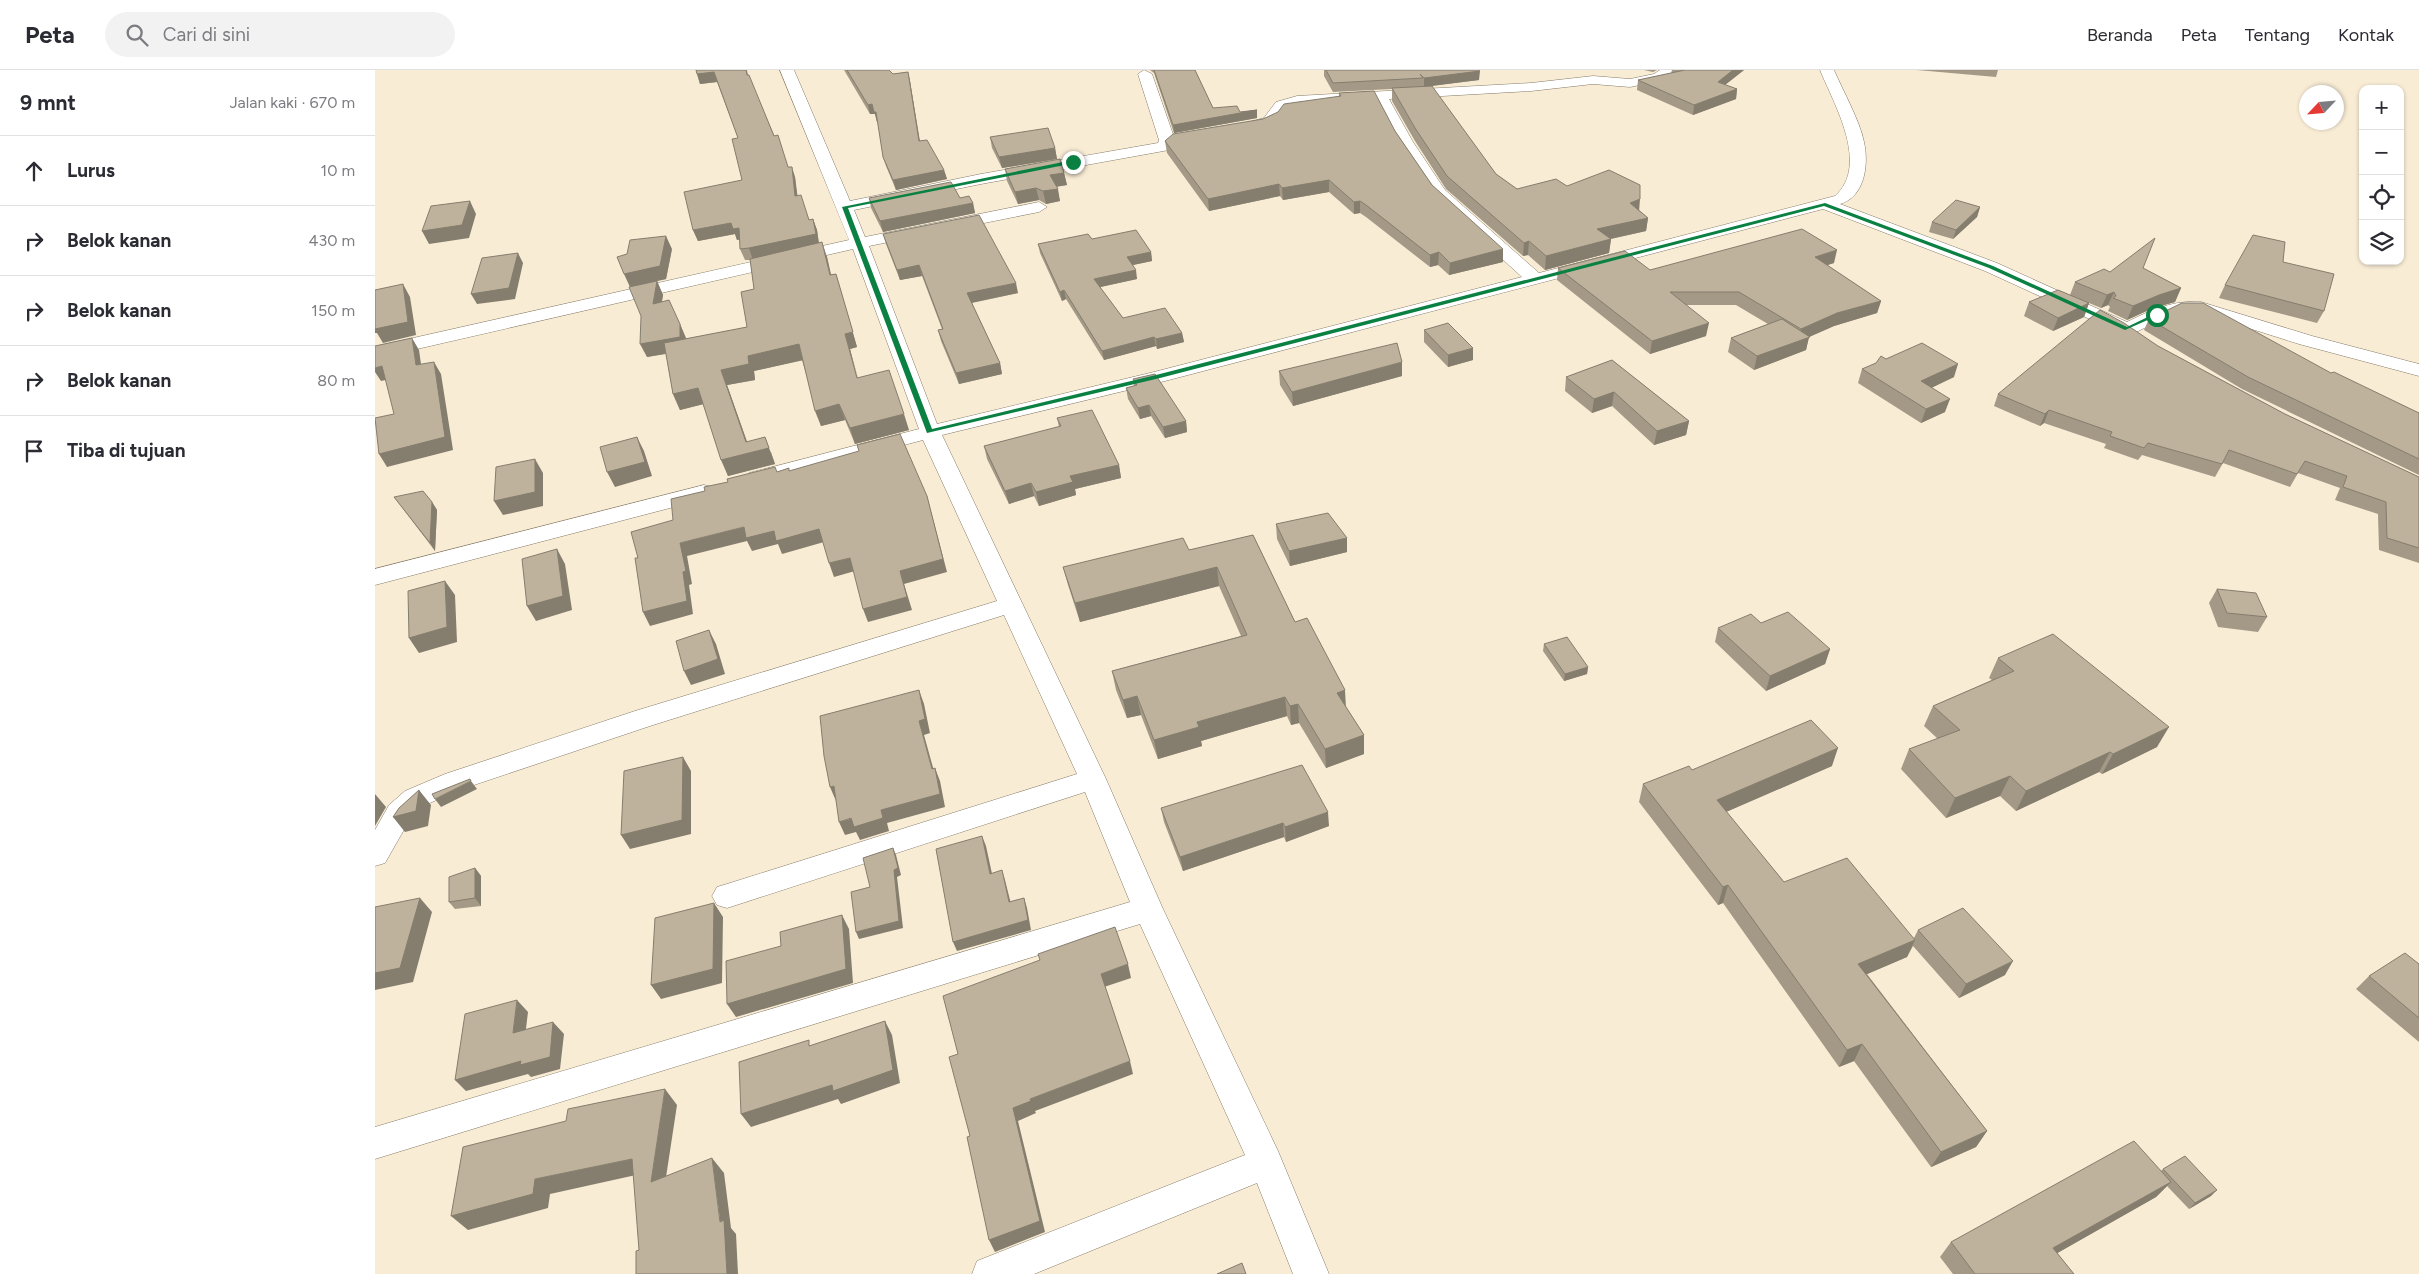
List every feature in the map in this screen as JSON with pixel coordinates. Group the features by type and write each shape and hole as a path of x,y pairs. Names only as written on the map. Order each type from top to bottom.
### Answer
{"street":[{"path":"787,70 845,207 930,432 1009,604 1093,779 1148,909 1266,1162 1311,1274"},
{"path":"1234,129 1259,126 1269,122 1281,105 1288,102 1315,98 1554,85 1593,80 1630,83 1658,77 1669,70"},
{"path":"741,482 930,432 1185,370 1841,199 1855,183 1857,142 1827,70"},
{"path":"845,207 981,178 1164,147 1167,140 1145,74"},
{"path":"1380,95 1405,142 1439,193 1534,278"},
{"path":"1167,140 1186,137"},
{"path":"1825,204 1991,267 2127,329 2147,343"},
{"path":"382,351 859,243 1039,208"},
{"path":"2127,329 2157,315 2178,308 2191,307 2229,315 2317,344 2419,370"},
{"path":"375,577 723,487"},
{"path":"375,855 399,813 415,798 455,781 644,718 1009,604"},
{"path":"727,896 1093,779"},
{"path":"375,1143 1148,909"},
{"path":"990,1274 1266,1162"}],"building":[{"path":"696,70 746,70 774,136 778,135 788,167 792,167 795,196 801,195 809,220 813,219 816,234 740,249 739,228 733,229 731,223 693,230 684,192 742,180 732,139 738,138 714,72 697,74"},
{"path":"847,70 889,70 893,74 908,72 919,141 927,140 944,170 893,180 883,157 876,112 874,112 872,104 868,105"},
{"path":"1154,70 1195,70 1213,108 1237,106 1240,112 1257,110 1173,125"},
{"path":"1326,70 1480,71 1424,78 1420,74 1423,78 1333,83"},
{"path":"1685,70 1733,70 1718,82 1737,89 1694,105 1638,80"},
{"path":"1432,86 1496,174 1517,189 1556,179 1567,186 1609,170 1640,185 1640,199 1630,203 1648,218 1597,229 1611,239 1546,256 1529,241 1524,243 1447,176 1415,128 1392,88"},
{"path":"1374,91 1395,131 1432,185 1503,249 1450,263 1439,252 1430,255 1366,205 1360,201 1354,202 1329,180 1282,188 1279,184 1208,199 1165,141 1173,134 1263,119 1278,112 1284,104 1341,96 1339,93"},
{"path":"1048,128 1055,148 999,157 990,137"},
{"path":"1060,159 1064,173 1050,175 1058,189 1043,191 1036,188 1015,192 1005,169"},
{"path":"951,182 960,198 969,196 973,203 880,221 869,198"},
{"path":"1956,200 1980,207 1956,230 1932,222"},
{"path":"470,201 462,225 422,231 431,206"},
{"path":"979,215 1016,283 967,293 1000,363 956,373 938,330 943,329 919,265 897,270 883,234"},
{"path":"1802,229 1837,250 1815,257 1881,301 1837,313 1801,329 1739,292 1670,292 1709,323 1652,341 1558,268 1625,251 1650,270"},
{"path":"1136,230 1151,252 1127,257 1136,270 1094,279 1123,318 1165,308 1182,333 1156,339 1154,337 1102,351 1064,290 1060,292 1038,244 1088,234 1092,239"},
{"path":"2253,235 2285,242 2283,262 2334,274 2324,311 2225,285"},
{"path":"666,236 660,266 624,274 617,257 627,254 630,240"},
{"path":"2155,238 2143,268 2181,288 2133,306 2113,298 2116,296 2114,292 2107,295 2075,282 2104,269 2110,272"},
{"path":"822,242 830,275 836,274 853,332 845,334 857,378 889,370 904,414 850,428 839,404 815,411 799,344 748,356 749,364 721,370 746,442 765,437 769,448 721,460 698,388 673,394 664,343 747,327 741,292 754,289 750,259"},
{"path":"518,253 509,288 471,294 482,258"},
{"path":"657,281 653,304 669,300 680,324 680,337 640,344 641,316 629,287"},
{"path":"403,284 408,322 375,329 375,290"},
{"path":"2058,290 2089,303 2058,318 2029,302"},
{"path":"2182,303 2203,303 2331,373 2334,372 2419,413 2419,459 2248,377 2149,319"},
{"path":"2100,310 2124,323 2158,346 2285,414 2419,477 2419,548 2387,538 2386,502 2343,487 2347,476 2305,461 2297,474 2229,450 2222,464 2148,443 2144,448 2110,436 2112,432 2049,410 2045,414 1998,394"},
{"path":"1782,319 1810,337 1757,356 1731,338"},
{"path":"1448,323 1473,348 1448,355 1424,330"},
{"path":"412,338 416,365 434,362 445,437 379,454 375,418 394,414 382,366 375,368 375,346"},
{"path":"1397,343 1402,362 1292,392 1279,371"},
{"path":"1922,343 1958,364 1921,381 1950,399 1926,409 1862,369 1876,363 1881,356 1886,359"},
{"path":"1612,360 1689,421 1657,431 1614,392 1594,399 1566,377"},
{"path":"1155,374 1186,421 1163,427 1149,405 1138,408 1126,388 1137,385 1133,379"},
{"path":"1092,410 1119,465 1070,476 1073,482 1036,492 1031,483 1005,491 984,446 1061,426 1057,418"},
{"path":"900,434 927,496 943,559 900,571 907,597 863,609 850,558 829,563 819,529 776,541 774,531 746,538 744,527 680,543 686,571 683,572 687,601 643,612 635,558 638,558 631,532 673,520 671,499 705,491 704,487 728,482 727,479 775,467 777,472 789,468 789,471 859,451 857,445"},
{"path":"637,437 645,462 607,472 600,447"},
{"path":"535,459 535,492 494,501 496,467"},
{"path":"423,491 432,502 430,543 394,497"},
{"path":"1328,513 1347,538 1289,551 1276,524"},
{"path":"1253,535 1295,622 1307,618 1345,690 1337,693 1364,735 1325,749 1298,704 1290,706 1285,697 1197,722 1199,727 1154,740 1137,696 1123,700 1112,671 1247,635 1217,567 1075,603 1063,567 1183,538 1189,550"},
{"path":"557,549 563,596 527,606 522,559"},
{"path":"445,581 447,627 409,638 408,591"},
{"path":"2217,589 2256,593 2267,617 2227,613"},
{"path":"1788,612 1830,649 1770,676 1718,628 1751,614 1761,623"},
{"path":"709,630 718,659 684,671 676,641"},
{"path":"2053,634 2169,727 2113,754 2110,752 2026,791 2010,776 1955,798 1909,749 1960,730 1933,706 2014,671 1998,658"},
{"path":"1567,637 1588,667 1565,674 1544,644"},
{"path":"919,690 925,719 919,721 932,769 935,768 940,794 881,810 883,818 854,827 851,818 839,822 834,786 830,787 824,756 820,716"},
{"path":"1811,720 1838,748 1717,800 1784,882 1847,858 1915,940 1858,964 1987,1131 1941,1152 1862,1044 1847,1050 1728,885 1723,887 1643,784 1689,766 1692,770"},
{"path":"683,757 682,820 621,835 624,771"},
{"path":"1302,765 1328,812 1285,827 1283,823 1180,857 1161,808"},
{"path":"470,779 471,781 435,799 432,794"},
{"path":"419,790 416,811 393,817 399,808"},
{"path":"982,836 990,874 1002,870 1009,902 1024,898 1028,920 953,942 936,849"},
{"path":"893,848 898,868 894,870 899,921 856,932 851,892 870,887 863,858"},
{"path":"475,868 475,898 449,902 449,877"},
{"path":"420,898 400,968 375,973 375,907"},
{"path":"714,903 713,969 651,985 655,918"},
{"path":"1963,908 2013,961 1966,984 1918,930"},
{"path":"842,915 846,969 727,1004 726,961 781,946 780,932"},
{"path":"1115,927 1128,964 1101,974 1130,1061 1030,1099 1031,1101 1013,1108 1040,1221 989,1240 967,1137 970,1136 949,1057 958,1054 943,996 1040,960 1038,954"},
{"path":"2405,953 2419,964 2419,1018 2369,976"},
{"path":"517,1000 513,1033 553,1022 550,1057 520,1065 521,1061 455,1080 465,1014"},
{"path":"885,1021 893,1070 833,1091 832,1085 741,1114 739,1062 809,1040 809,1046"},
{"path":"665,1089 651,1182 712,1158 720,1222 724,1220 727,1274 636,1274 636,1251 639,1250 632,1159 535,1179 533,1194 451,1216 463,1147 566,1121 568,1109"},
{"path":"2134,1141 2171,1182 2053,1248 2074,1274 1975,1274 1951,1242"},
{"path":"2185,1156 2217,1190 2195,1203 2163,1169"},
{"path":"1242,1263 1246,1274 1217,1274"}],"route":[{"path":"1073,162 981,178 845,207 930,432 1158,377 1794,210 1825,204 1991,267 2057,295 2127,329 2157,315"}]}
